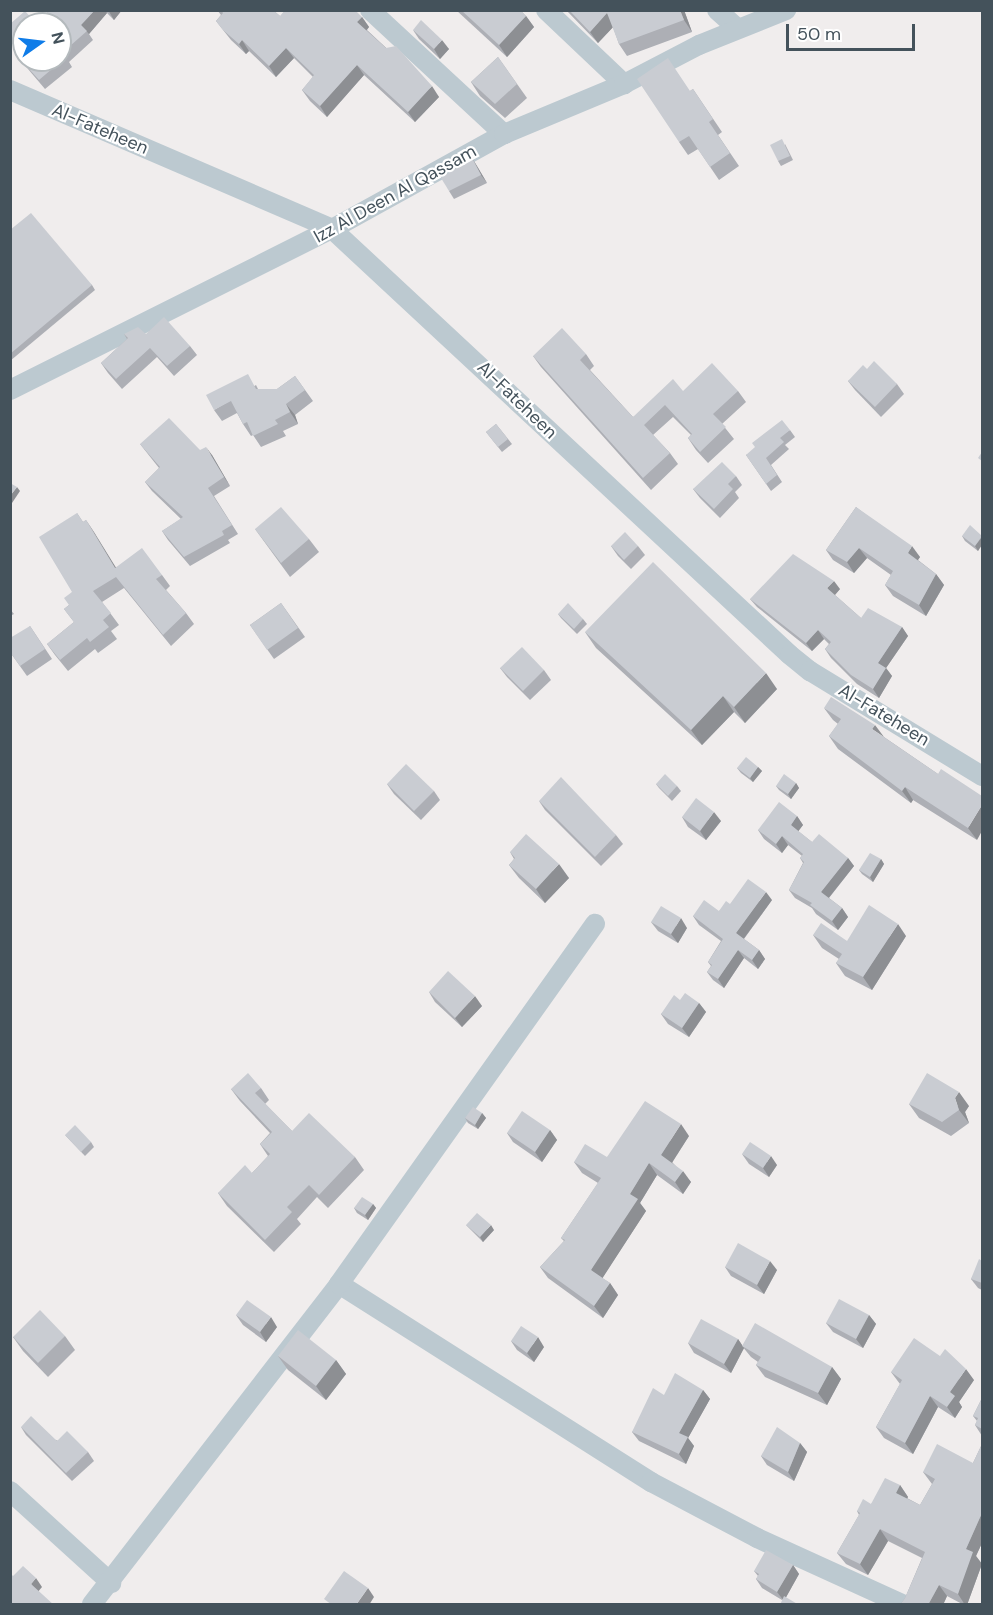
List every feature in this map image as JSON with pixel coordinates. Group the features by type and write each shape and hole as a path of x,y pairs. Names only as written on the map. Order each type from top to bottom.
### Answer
{"street":[{"path":"369,10 504,134"},
{"path":"546,10 624,84"},
{"path":"717,10 737,28"},
{"name":"Izz Al Deen Al Qassam","path":"10,390 332,229 504,134 624,84 737,28 786,10"},
{"name":"Al-Fateheen","path":"10,90 332,229 790,655 810,671 982,776"},
{"path":"92,1605 339,1284 595,924"},
{"path":"339,1284 651,1482 757,1538 902,1605"},
{"path":"10,1491 111,1583"}],"building":[{"path":"50,10 95,10 81,25 87,31 72,44 72,12 48,12"},
{"path":"221,10 273,10 280,16 285,10 355,10 362,17 357,22 386,48 396,46 432,86 408,112 357,65 320,106 302,90 314,75 286,48 269,66 242,40 239,44 223,30 216,21 223,13"},
{"path":"461,10 520,10 526,16 499,45"},
{"path":"569,10 680,10 684,20 619,44 607,13 590,32"},
{"path":"421,20 442,40 434,49 413,30"},
{"path":"12,22 12,40 10,38"},
{"path":"498,57 517,84 495,104 471,82"},
{"path":"668,58 690,91 693,89 713,119 709,122 730,153 710,167 689,136 679,142 637,79"},
{"path":"32,72 48,72 39,80"},
{"path":"782,139 790,156 778,161 770,145"},
{"path":"472,158 481,175 449,191 441,178"},
{"path":"31,213 92,285 10,354 10,230"},
{"path":"164,317 190,346 167,366 150,348 116,379 101,363 128,338 124,334 138,327 146,334"},
{"path":"562,328 586,354 580,360 633,417 673,379 683,391 712,363 738,391 713,414 726,427 700,452 688,438 692,434 665,405 644,425 670,453 643,478 533,356"},
{"path":"874,361 897,384 875,407 848,381 863,365 867,369"},
{"path":"248,374 256,389 277,389 295,376 305,390 286,404 290,412 275,420 278,424 253,436 247,422 243,424 231,401 214,410 206,395"},
{"path":"169,418 200,450 206,447 224,477 208,488 232,525 222,531 224,535 184,557 162,531 183,517 145,482 160,467 140,444"},
{"path":"782,420 790,430 780,438 784,442 766,458 777,475 766,484 746,455 755,447 752,443"},
{"path":"496,424 508,439 498,447 486,432"},
{"path":"722,462 736,476 728,484 733,489 714,509 693,489"},
{"path":"10,483 17,487 10,496"},
{"path":"281,507 309,539 281,563 255,529"},
{"path":"856,507 912,546 908,553 936,574 919,605 885,585 893,571 859,548 847,562 826,550"},
{"path":"77,513 83,522 86,520 115,568 142,548 162,575 156,579 186,613 163,635 116,577 93,591 111,613 103,620 109,627 90,642 87,638 60,660 47,644 74,622 64,609 69,605 64,598 72,592 39,537"},
{"path":"970,525 982,536 975,546 962,536"},
{"path":"625,532 638,546 624,560 611,546"},
{"path":"793,554 834,581 827,588 861,618 868,608 902,627 878,663 886,668 873,689 851,675 825,649 831,642 818,630 806,643 750,599"},
{"path":"653,562 766,673 734,707 723,696 691,730 585,632"},
{"path":"281,603 298,628 267,650 250,625"},
{"path":"568,603 583,619 574,629 558,614"},
{"path":"30,626 45,649 20,666 10,652 10,638"},
{"path":"522,647 544,670 523,691 500,668"},
{"path":"831,697 875,725 872,729 938,774 941,769 982,796 982,805 968,828 905,787 902,791 829,736 841,719 824,708"},
{"path":"746,757 758,767 750,778 737,768"},
{"path":"406,764 434,791 414,811 387,784"},
{"path":"665,774 677,786 668,796 656,784"},
{"path":"784,774 796,783 788,794 776,786"},
{"path":"561,777 616,835 595,857 539,801"},
{"path":"696,798 714,812 700,831 682,817"},
{"path":"779,802 797,816 791,825 812,842 819,834 848,858 821,892 842,908 832,921 810,905 812,903 789,890 804,862 800,858 803,854 782,836 776,844 758,830"},
{"path":"526,834 559,864 536,889 509,865 515,858 510,852"},
{"path":"870,853 881,859 870,877 859,870"},
{"path":"748,879 766,892 736,933 759,950 752,960 738,950 718,979 707,972 712,965 708,962 723,939 693,916 704,900 719,911 726,901 730,904"},
{"path":"869,905 898,924 863,977 836,963 842,954 813,935 821,923 847,941"},
{"path":"661,906 681,918 671,934 651,922"},
{"path":"448,971 475,996 455,1018 429,992"},
{"path":"685,993 699,1003 682,1028 661,1014 674,995 680,1000"},
{"path":"248,1073 261,1088 255,1093 292,1131 309,1113 355,1157 319,1195 309,1185 287,1207 292,1212 265,1240 218,1193 245,1165 252,1173 270,1154 260,1144 272,1132 231,1089"},
{"path":"927,1073 959,1092 955,1098 959,1110 942,1122 909,1104"},
{"path":"645,1101 681,1124 661,1155 683,1171 675,1182 649,1163 630,1194 638,1199 591,1270 610,1283 594,1306 540,1267 565,1240 561,1238 601,1178 574,1162 585,1144 607,1157"},
{"path":"473,1107 482,1113 475,1125 465,1118"},
{"path":"522,1111 550,1130 535,1152 507,1133"},
{"path":"75,1125 91,1142 81,1152 65,1135"},
{"path":"750,1142 771,1156 763,1168 742,1154"},
{"path":"362,1197 373,1204 365,1215 354,1208"},
{"path":"477,1213 491,1225 480,1237 466,1225"},
{"path":"738,1243 770,1261 757,1285 725,1267"},
{"path":"979,1259 982,1261 982,1283 971,1279"},
{"path":"839,1299 869,1315 856,1339 826,1323"},
{"path":"247,1300 271,1317 260,1332 236,1315"},
{"path":"40,1310 65,1336 38,1363 13,1337"},
{"path":"701,1319 738,1339 724,1364 688,1343"},
{"path":"755,1323 832,1367 818,1393 756,1365 761,1357 742,1346"},
{"path":"521,1326 538,1337 527,1353 511,1341"},
{"path":"298,1330 336,1360 316,1386 278,1356"},
{"path":"914,1338 940,1356 945,1349 966,1369 950,1392 955,1396 947,1407 930,1396 905,1443 876,1427 902,1380 891,1372"},
{"path":"675,1373 703,1390 679,1433 688,1437 679,1454 632,1432 653,1388 664,1395"},
{"path":"982,1398 982,1429 975,1425 978,1418 973,1416"},
{"path":"31,1416 57,1441 67,1431 88,1452 66,1473 21,1427"},
{"path":"777,1427 800,1443 788,1472 761,1456"},
{"path":"937,1444 973,1463 982,1444 982,1513 966,1549 973,1552 958,1594 939,1585 928,1605 900,1605 925,1552 880,1529 860,1564 837,1553 860,1513 857,1511 863,1499 871,1504 885,1478 900,1485 896,1493 920,1505 935,1479 923,1472"},
{"path":"766,1550 793,1565 777,1592 756,1579 759,1574 754,1571"},
{"path":"23,1566 36,1578 31,1584 54,1605 13,1605 10,1603 10,1573 13,1576"},
{"path":"344,1571 368,1588 356,1605 332,1605 324,1599"},
{"path":"784,1596 799,1605 780,1605"}]}
